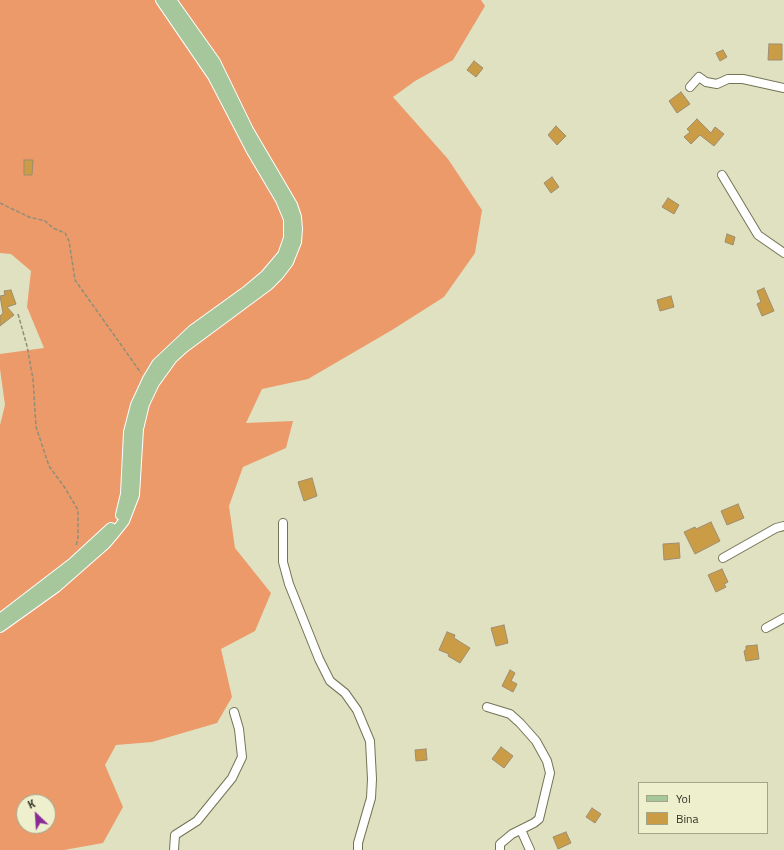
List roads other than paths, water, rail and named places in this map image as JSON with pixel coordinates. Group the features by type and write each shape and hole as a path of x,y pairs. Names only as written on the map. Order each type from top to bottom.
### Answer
{"main road":[{"path":"0,619 73,563 113,526 121,514 124,505 129,432 136,405 146,382 157,364 193,330 247,291 266,275 283,255 289,238 289,219 281,200 252,151 213,76 161,0"},
{"path":"0,627 56,587 94,554 124,521 134,495 138,429 144,404 154,383 172,358 183,348 268,285 288,262 296,242 296,217 292,205 248,130 215,62 171,0"}],"street":[{"path":"690,87 698,77 706,82 717,84 728,79 743,79 784,88"},
{"path":"722,175 758,235 784,253"},
{"path":"283,523 283,562 289,584 319,659 330,681 345,693 357,710 370,741 372,779 371,798 358,843 358,850"},
{"path":"723,558 776,528 784,526"},
{"path":"766,628 784,618"},
{"path":"487,707 510,714 520,723 536,741 547,760 550,773 538,819 534,823 512,834 500,844 500,850"},
{"path":"174,850 175,835 197,821 232,778 242,757 239,729 234,712"},
{"path":"521,830 530,850"}]}
